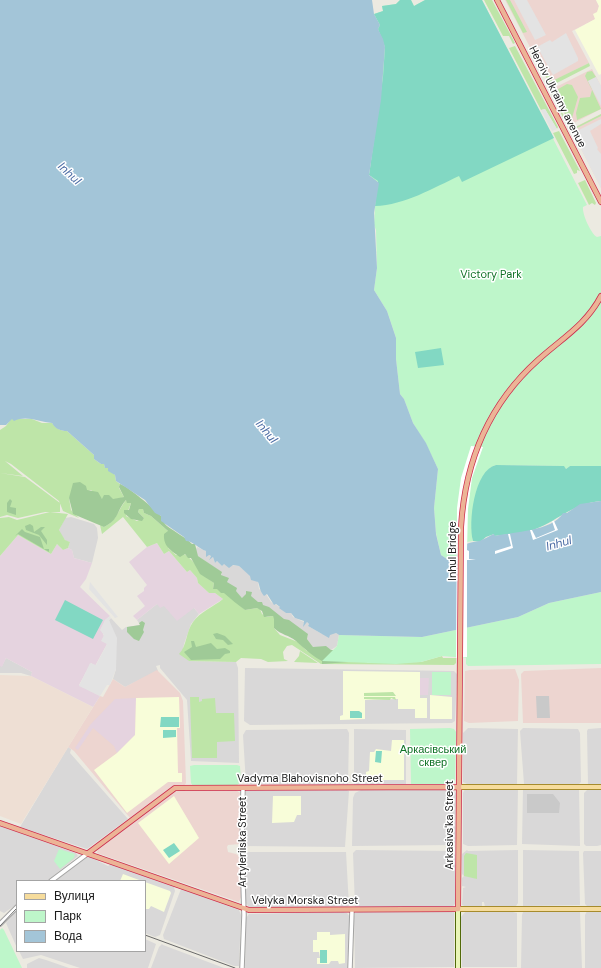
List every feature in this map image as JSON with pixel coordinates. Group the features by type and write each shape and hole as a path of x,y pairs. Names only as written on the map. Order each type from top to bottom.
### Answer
{"highway":[{"name":"Heroiv Ukrainy avenue","path":"497,0 601,202"},
{"name":"Inhul Bridge","path":"461,658 462,509 467,479 476,446 491,417 510,388 538,360 584,322 601,296"},
{"name":"Arkasivs'ka Street","path":"458,909 461,658"},
{"name":"Vadyma Blahovisnoho Street","path":"87,854 172,789 460,786"},
{"name":"Velyka Morska Street","path":"0,823 253,911 458,909"}],"main road":[{"name":"Vadyma Blahovisnoho Street","path":"460,786 601,787"},
{"name":"Velyka Morska Street","path":"458,909 601,909"},
{"name":"Arkasivs'ka Street","path":"458,909 458,968"}],"street":[{"name":"Artyleriiska Street","path":"242,968 244,909 242,849 243,788"},
{"name":"Vadyma Blahovisnoho Street","path":"52,880 87,854"},
{"path":"0,924 16,908"},
{"path":"350,968 352,910"}],"shaded area":[{"path":"505,0 596,0 599,6 596,19 572,31 589,63 549,83"},
{"path":"514,0 527,0 546,35 535,40"},
{"path":"596,0 601,0 601,74 599,75 575,30 595,19 593,14 597,12 599,6"},
{"path":"566,33 578,61 553,75 538,48 535,48 550,40 552,42"},
{"path":"592,69 601,86 601,109 570,125 552,89"},
{"path":"596,77 601,86 601,106 588,81"},
{"path":"545,109 557,129 552,131 541,110"},
{"path":"601,114 601,188 571,129"},
{"path":"601,119 601,124 590,131 598,148 597,149 601,154 601,188 573,133"},
{"path":"71,517 94,524 97,528 98,538 92,563 74,558 72,550 68,548 70,542 66,541 60,534 59,530 65,518"},
{"path":"18,535 51,554 57,544 63,550 68,548 72,550 74,558 92,563 86,579 80,587 110,616 105,620 102,631 107,644 95,666 91,663 79,685 100,696 93,707 31,676 32,672 6,658 2,667 0,666 0,556"},
{"path":"157,543 164,554 169,551 187,572 190,570 197,578 198,583 209,593 215,593 223,599 199,614 194,608 177,621 164,606 160,608 157,604 137,620 133,616 145,606 137,596 144,591 144,588 147,585 129,562 147,547"},
{"path":"197,547 208,552 206,554 211,556 209,559 213,557 215,563 217,561 222,566 223,564 239,566 258,582 259,589 266,594 271,602 280,607 286,613 291,613 293,617 304,622 303,626 307,622 309,624 308,626 322,634 336,633 339,635 337,646 331,650 313,647 307,639 308,635 243,599 221,576 222,573 194,553"},
{"path":"90,582 118,617 115,618 89,589"},
{"path":"157,604 194,608 199,614 191,624 184,644 183,649 189,661 236,662 238,668 239,763 191,761 187,700 160,668 160,665 156,666 158,671 125,687 113,679 116,669 109,620 111,618 122,630 126,627 140,625 137,620"},
{"path":"110,616 111,618 109,620 117,638 116,669 110,685 107,685 100,696 79,686 90,663 96,665 107,644 101,641 104,635 100,630 105,620"},
{"path":"6,658 32,672 31,676 21,673 0,673 0,666 2,666"},
{"path":"245,668 454,671 457,674 455,721 452,723 250,725 244,721"},
{"path":"601,668 601,723 523,723 521,674 524,671"},
{"path":"515,669 519,680 518,721 469,723 464,721 465,671"},
{"path":"157,670 180,693 183,701 186,783 184,786 171,787 130,818 74,751 68,747 100,696 103,697 113,679 125,687"},
{"path":"343,671 420,672 420,698 427,698 427,718 415,718 415,709 398,709 398,699 365,700 365,719 340,720 340,716 343,715"},
{"path":"0,675 31,676 93,707 21,824 0,816"},
{"path":"420,678 429,678 428,695 420,695"},
{"path":"430,695 452,697 452,719 430,719"},
{"path":"536,696 549,696 550,718 537,718"},
{"path":"179,697 180,728 177,728 178,773 182,773 182,782 168,782 127,813 94,770 117,753 135,735 136,698"},
{"path":"136,698 135,735 117,753 114,746 93,728 78,750 75,748 90,725 115,699"},
{"path":"468,728 518,729 517,784 467,784 463,782 463,733"},
{"path":"523,728 578,729 580,733 581,782 578,785 524,784 520,731"},
{"path":"601,728 601,785 588,784 587,731 588,729"},
{"path":"347,729 349,733 348,785 246,784 243,735 246,730"},
{"path":"354,729 406,730 406,784 354,785"},
{"path":"392,740 404,740 404,780 366,780 366,772 369,771 370,752 374,752 376,749 391,751"},
{"path":"68,747 71,749 70,753 128,819 87,849 20,827"},
{"path":"451,789 456,793 455,842 453,845 352,846 353,798 355,793 361,790"},
{"path":"465,789 518,789 517,845 468,846 463,844 463,793"},
{"path":"523,789 579,790 580,846 522,844"},
{"path":"236,790 240,793 240,844 228,845 227,847 228,852 236,854 240,857 241,897 239,902 97,853 98,848 174,791"},
{"path":"587,790 601,790 601,845 597,846 586,846 584,844 584,793"},
{"path":"246,791 349,791 345,847 244,846"},
{"path":"527,794 553,794 560,803 559,813 527,813"},
{"path":"174,796 199,838 169,864 138,823"},
{"path":"273,796 301,796 301,815 297,815 294,822 272,823"},
{"path":"0,826 76,853 78,856 48,880 16,880 16,905 4,913 0,911"},
{"path":"356,850 453,851 455,855 455,904 452,907 355,907 353,853"},
{"path":"467,850 518,850 518,903 516,906 485,907 484,902 482,902 482,907 467,907 462,905 463,888 466,887 462,886 462,878 464,876 462,874 462,854"},
{"path":"523,850 579,851 580,905 523,906"},
{"path":"584,851 601,851 601,906 587,906 585,904"},
{"path":"246,852 346,852 349,906 343,908 249,907 246,903 244,856"},
{"path":"90,857 108,866 111,864 174,887 175,891 160,935 155,937 146,933 146,880 56,880 86,858"},
{"path":"123,874 139,880 120,880"},
{"path":"146,882 170,891 171,893 164,912 151,906 149,909 146,909"},
{"path":"181,889 239,910 241,915 239,966 234,966 164,939 163,935"},
{"path":"16,911 16,946 6,923"},
{"path":"466,911 517,913 517,967 462,967 461,917"},
{"path":"587,911 601,911 601,968 585,968 585,915"},
{"path":"454,912 454,967 355,968 354,918 355,913"},
{"path":"523,912 580,912 582,968 521,968 522,915"},
{"path":"347,913 350,917 347,968 245,968 246,918 249,914"},
{"path":"317,932 330,932 330,935 345,934 345,963 339,964 338,961 331,961 329,964 317,964 317,958 320,958 319,952 313,952 313,940 317,940"},
{"path":"146,939 156,944 148,968 80,968 41,955 23,959 20,952 146,952"},
{"path":"162,944 224,968 151,968 159,947"},
{"path":"39,958 69,968 27,968 27,964"}],"green space":[{"name":"Victory Park","path":"400,0 411,0 414,6 425,0 482,0 587,205 583,207 583,210 587,224 597,237 601,236 601,466 570,466 566,469 563,466 496,465 489,469 483,477 479,487 473,511 473,541 467,542 469,560 447,559 441,555 436,533 434,508 438,469 426,444 413,423 404,399 400,394 396,359 396,338 387,311 374,290 377,268 376,230 374,225 375,206 371,170 374,14 383,11 382,6 396,4"},
{"path":"400,0 411,0 414,6 425,0 482,0 554,138 462,182 459,176 429,191 397,203 375,206 378,181 369,175 383,77 385,47 378,29 380,25 374,14 383,11 382,6 396,4"},
{"path":"484,0 492,0 515,43 513,44 509,36 503,36"},
{"path":"506,0 510,0 527,32 523,33"},
{"path":"515,46 558,127 557,129 545,109 541,110 509,48"},
{"path":"535,48 552,81 589,63 590,66 551,86 532,51"},
{"path":"592,71 596,77 588,81 601,109 577,120 576,113 580,98 590,97 592,90 585,76 587,72"},
{"path":"567,84 572,85 578,97 572,118 567,118 553,92"},
{"path":"552,92 568,124 566,123 552,96"},
{"path":"601,114 601,116 573,130 572,129"},
{"path":"559,131 580,171 577,170 577,173 574,174 553,133"},
{"path":"585,180 596,203 595,205 592,203 589,205 578,183"},
{"path":"441,348 444,365 418,368 415,352"},
{"path":"11,419 32,419 42,423 52,423 55,427 63,431 67,431 94,455 94,459 101,464 104,464 105,468 108,468 115,475 116,481 120,484 119,488 124,497 118,499 102,499 91,490 71,496 69,498 71,510 79,518 63,511 59,501 11,464 5,461 23,476 0,473 0,430 6,426"},
{"path":"496,465 564,466 566,469 570,466 601,466 601,501 572,509 549,523 530,531 494,536 494,534 486,537 480,542 473,541 471,522 474,498 482,476 488,469"},
{"path":"0,473 25,477 60,503 60,512 45,512 18,518 7,515 0,517"},
{"path":"80,482 86,486 87,490 98,492 102,499 104,495 109,495 113,499 124,497 119,487 120,484 123,485 158,513 167,526 192,544 195,544 198,556 222,572 221,575 229,578 227,582 237,588 236,591 242,598 246,594 246,591 252,592 251,596 258,602 262,602 263,605 269,607 284,619 289,620 308,634 307,639 313,647 326,646 331,650 454,654 322,664 322,661 291,637 274,628 273,616 264,617 262,611 257,608 245,610 224,593 221,593 217,589 213,589 214,583 200,574 191,558 188,558 185,554 180,557 171,551 164,538 164,534 168,531 151,516 144,513 143,509 139,509 138,512 144,518 142,521 131,519 124,513 124,510 129,510 131,503 127,503 126,500 113,521 104,527 73,514 69,498 73,483"},
{"path":"10,499 12,501 10,507 16,508 16,515 7,512 7,503"},
{"path":"126,500 131,503 126,516 137,521 144,518 138,512 139,509 143,509 144,513 151,516 168,531 168,548 176,555 184,554 192,560 205,576 214,583 213,589 217,589 221,586 245,610 257,608 260,609 262,614 267,617 273,616 275,619 274,628 280,635 298,642 307,651 370,663 421,662 442,656 443,658 456,658 456,663 454,665 321,664 292,645 287,646 283,652 284,659 288,661 268,662 261,659 241,658 236,662 189,661 179,654 184,647 191,626 199,615 223,599 215,593 209,593 198,583 197,578 190,570 187,572 169,551 164,554 157,543 147,547 123,517 102,534 100,525 104,527 112,522"},
{"path":"50,512 68,514 59,530 65,540 70,542 68,548 63,550 57,544 51,554 18,535 0,556 0,518 9,517 17,520"},
{"path":"30,524 33,526 34,532 41,527 45,527 41,531 47,540 47,545 39,535 26,530 25,526"},
{"path":"22,529 25,532 40,537 44,549 49,549 49,552 18,534 15,536"},
{"path":"601,592 601,664 468,666 466,664 466,658 442,656 421,662 396,664 322,661 337,646 339,635 422,637 518,617 549,603"},
{"path":"65,600 103,620 93,639 55,620"},
{"path":"142,621 145,623 143,630 144,632 139,641 134,639 127,632 127,627 140,625 139,623"},
{"path":"217,633 225,636 233,644 228,645 223,640 216,639 213,634"},
{"path":"191,641 194,641 196,647 211,643 217,649 225,648 230,651 230,653 225,654 220,659 191,660 184,652 192,647"},
{"path":"300,651 318,663 294,662 299,656"},
{"path":"432,672 451,672 451,695 432,695"},
{"path":"393,692 396,696 364,696 364,693"},
{"path":"190,697 199,697 199,702 202,701 202,699 215,698 216,713 234,713 235,741 217,742 217,758 192,758"},
{"path":"364,697 395,697 396,700 391,698 390,700 364,699"},
{"path":"350,711 359,711 362,713 362,718 350,718"},
{"path":"161,717 179,717 179,727 160,727"},
{"name":"Аркасівський сквер","path":"410,729 454,729 456,732 455,782 450,784 411,784"},
{"path":"163,730 176,730 176,737 163,738"},
{"path":"376,751 382,751 381,763 375,762"},
{"path":"190,766 240,766 241,782 236,786 193,786 191,783"},
{"path":"174,843 180,851 169,858 163,850"},
{"path":"59,849 75,854 74,858 60,869 54,861"},
{"path":"466,853 477,855 477,879 464,876 464,856"},
{"path":"2,928 22,968 0,968 0,930"},
{"path":"320,950 327,950 327,963 320,963"}],"water":[{"name":"Inhul","path":"0,0 372,0 374,14 380,25 378,29 385,47 381,100 369,175 379,183 374,213 377,268 374,290 387,311 396,338 396,359 400,394 404,399 413,423 426,443 438,469 434,508 436,534 441,555 447,559 469,560 460,551 460,548 467,544 480,541 494,534 495,536 542,527 551,524 563,513 567,513 580,504 601,501 601,592 549,603 518,617 422,637 339,635 336,633 330,635 329,638 308,626 309,624 307,622 303,627 304,621 295,618 291,613 286,613 276,604 274,605 267,594 264,596 262,594 258,582 251,580 250,576 239,566 233,565 229,568 224,564 222,566 217,561 215,563 213,557 209,560 211,556 209,555 206,557 206,551 191,542 186,541 184,537 161,521 161,516 155,513 145,500 116,481 115,475 108,471 108,468 105,468 104,464 101,464 94,459 94,455 67,431 58,429 52,423 28,419 19,419 14,421 12,419 6,425 0,425"}],"pier":[{"path":"471,446 483,447 472,478 468,509 467,550 469,551 469,559 476,560 467,560 467,657 456,658 457,508 461,478"},
{"path":"552,521 554,521 558,530 533,540 530,530 532,530 536,538 555,530"},
{"path":"508,534 510,534 513,548 495,554 495,551 511,546"}],"tram line":[{"path":"0,926 16,909"},
{"path":"146,935 235,968"}]}
